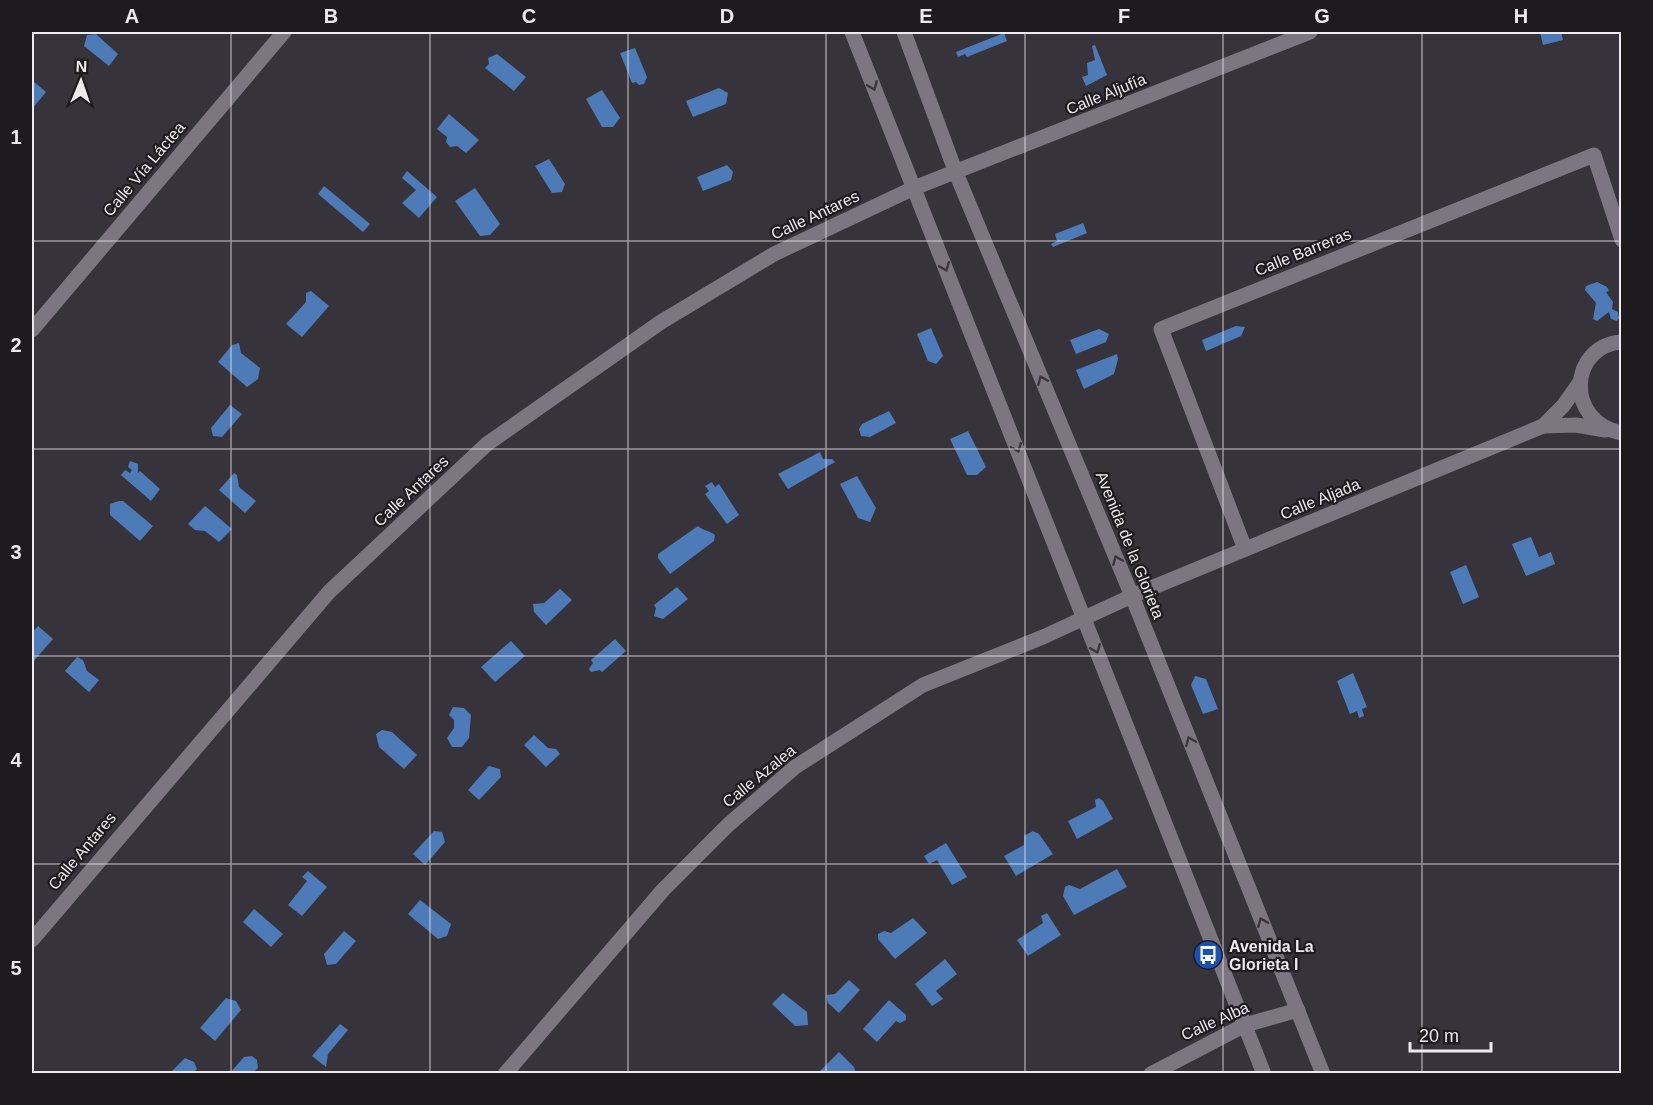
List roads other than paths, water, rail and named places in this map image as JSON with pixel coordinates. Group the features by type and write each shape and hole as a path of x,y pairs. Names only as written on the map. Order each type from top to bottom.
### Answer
{"street":[{"name":"Calle Vía Láctea","path":"32,330 284,32"},
{"path":"852,32 1264,1074"},
{"name":"Avenida de la Glorieta","path":"904,32 956,173 1132,596 1323,1074"},
{"name":"Calle Aljufía","path":"914,188 1310,32"},
{"name":"Calle Barreras","path":"1245,549 1161,329 1594,154 1622,240"},
{"name":"Calle Antares","path":"32,940 329,592 487,444 661,322 774,254 914,188"},
{"path":"1615,431 1596,423 1586,410 1580,397 1580,382 1584,368 1592,356 1604,347 1622,342"},
{"path":"1543,426 1563,406 1580,382"},
{"path":"1543,426 1576,425 1615,431"},
{"name":"Calle Aljada","path":"1110,605 1543,426"},
{"name":"Calle Azalea","path":"505,1074 663,890 728,825 795,767 922,685 1043,637 1110,605"},
{"name":"Calle Alba","path":"1151,1074 1245,1024 1298,1010"}],"water":[{"path":"1540,32 1561,32 1563,40 1543,45"},
{"path":"1004,33 1007,41 967,57 965,54 958,57 956,52"},
{"path":"96,34 118,54 109,66 84,46 87,35"},
{"path":"1095,45 1107,75 1086,86 1082,77 1088,75 1087,63 1095,60 1092,46"},
{"path":"635,48 647,77 644,84 639,85 636,82 632,83 620,53"},
{"path":"497,54 526,77 514,91 485,68 489,64 488,58"},
{"path":"32,80 46,92 32,109"},
{"path":"719,88 728,93 726,104 693,117 686,101"},
{"path":"602,90 620,118 613,127 602,127 586,99"},
{"path":"449,114 479,140 466,153 457,146 450,147 446,142 447,137 437,129"},
{"path":"549,159 565,184 562,192 552,193 535,166"},
{"path":"727,165 733,172 731,180 703,191 697,177"},
{"path":"407,171 437,197 419,218 402,203 416,190 402,178"},
{"path":"324,186 370,224 363,232 318,194"},
{"path":"475,188 500,224 490,235 480,236 455,201"},
{"path":"1083,223 1087,233 1053,247 1051,244 1057,241 1055,234"},
{"path":"1597,282 1607,287 1609,291 1606,292 1613,302 1612,309 1618,312 1617,321 1611,319 1609,312 1597,321 1593,319 1596,303 1585,290 1586,286"},
{"path":"311,291 329,306 302,337 286,324 306,302 306,293"},
{"path":"1236,326 1245,327 1241,336 1206,351 1202,340"},
{"path":"931,328 943,356 936,364 928,361 917,334"},
{"path":"1099,329 1109,334 1106,342 1076,354 1070,340"},
{"path":"239,343 241,353 260,368 258,379 247,387 218,362 232,345"},
{"path":"1117,354 1114,374 1084,389 1076,370"},
{"path":"230,405 242,414 222,437 213,436 211,428"},
{"path":"889,411 896,423 870,437 861,436 859,429 862,424"},
{"path":"968,431 986,467 977,475 967,475 950,439"},
{"path":"820,452 823,459 832,459 835,462 788,489 778,474"},
{"path":"130,461 138,464 138,473 140,471 160,489 151,501 121,475 125,470 130,473 132,470 128,467"},
{"path":"234,473 237,475 239,487 256,501 245,513 219,490"},
{"path":"857,476 876,508 870,522 858,518 840,484"},
{"path":"712,482 715,487 719,484 739,515 727,524 705,494 709,491 705,486"},
{"path":"123,501 153,526 140,541 110,515 110,504"},
{"path":"205,506 232,529 219,542 205,531 195,530 188,524"},
{"path":"698,526 715,535 714,541 670,574 658,558 658,554"},
{"path":"1531,537 1539,557 1551,552 1555,564 1526,576 1512,544"},
{"path":"1466,565 1479,597 1463,604 1450,572"},
{"path":"677,587 688,599 663,619 654,616 656,608 654,605"},
{"path":"560,589 572,600 546,625 534,612 533,604 544,603"},
{"path":"38,626 53,639 32,663 32,633"},
{"path":"615,639 626,651 602,672 600,670 591,672 589,669 593,663 591,660"},
{"path":"511,641 525,656 495,682 481,667"},
{"path":"77,657 83,660 87,671 99,680 89,692 65,671"},
{"path":"1353,673 1367,707 1362,709 1364,716 1359,718 1357,711 1350,714 1337,681"},
{"path":"1195,676 1206,679 1218,709 1203,714 1191,685"},
{"path":"453,707 464,708 471,715 469,738 462,747 452,747 447,738 454,728 454,720 449,715"},
{"path":"382,730 392,732 417,755 404,769 379,747 376,734"},
{"path":"534,735 548,748 556,749 560,754 546,767 524,745"},
{"path":"489,766 500,769 501,777 479,800 468,790"},
{"path":"1099,798 1113,819 1077,839 1068,821 1096,807 1095,800"},
{"path":"434,831 442,832 445,842 425,865 413,854"},
{"path":"1033,831 1039,834 1053,854 1016,876 1004,856 1024,845 1024,836"},
{"path":"946,843 967,877 952,885 937,860 929,864 924,856"},
{"path":"1117,869 1127,887 1074,915 1063,896 1065,887 1069,885 1080,889"},
{"path":"308,871 327,887 302,916 288,905 307,881 302,877"},
{"path":"420,900 451,924 447,936 438,939 408,914"},
{"path":"254,909 283,934 271,947 243,922"},
{"path":"1047,913 1061,935 1028,956 1017,940 1043,923 1041,916"},
{"path":"913,918 927,933 895,959 878,939 878,934 884,931 891,933"},
{"path":"344,931 356,941 336,964 327,965 324,954"},
{"path":"945,959 957,974 936,991 943,999 932,1006 915,984"},
{"path":"849,980 860,990 839,1013 828,1003 826,995 835,994"},
{"path":"783,993 807,1012 808,1025 795,1026 772,1004"},
{"path":"226,998 236,1001 241,1010 215,1041 200,1028"},
{"path":"889,1000 906,1015 906,1020 900,1023 896,1021 877,1042 863,1029"},
{"path":"340,1024 348,1030 328,1054 326,1067 312,1056"},
{"path":"839,1052 854,1067 856,1073 818,1073"},
{"path":"252,1056 257,1060 258,1068 253,1073 230,1073 244,1057"},
{"path":"185,1058 194,1062 197,1069 193,1073 170,1073"}],"place":[{"name":"Avenida La Glorieta I","path":"1208,955"}]}
